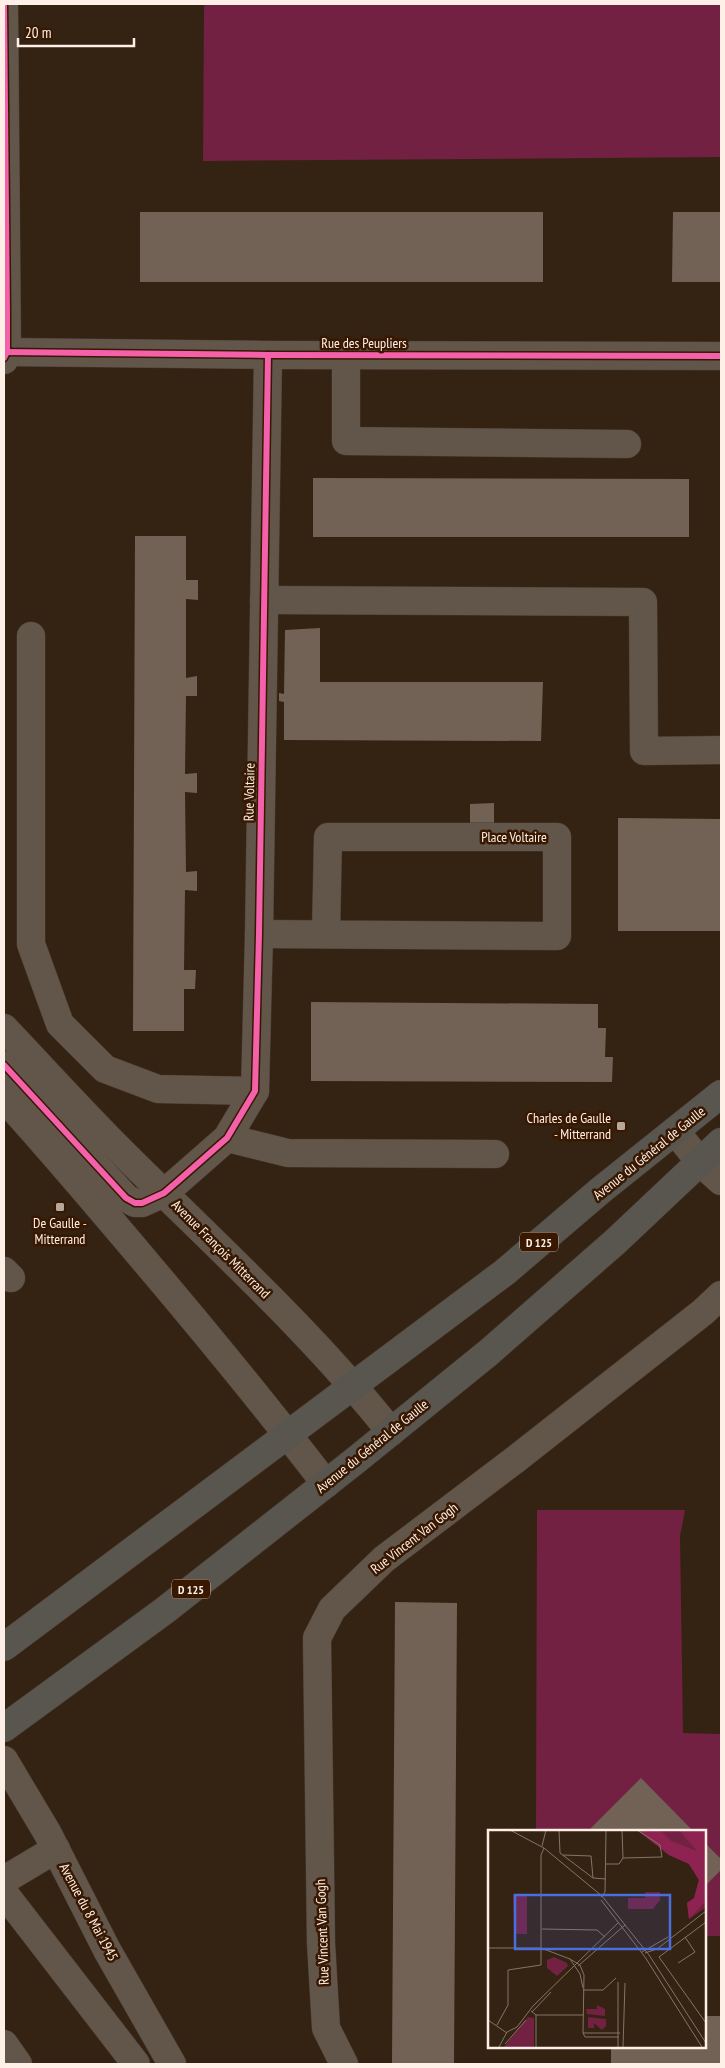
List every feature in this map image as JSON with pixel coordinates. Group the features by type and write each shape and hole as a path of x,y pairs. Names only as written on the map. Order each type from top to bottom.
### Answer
{"main road":[{"name":"Avenue du Général de Gaulle","path":"4,1647 504,1272 721,1094"},
{"name":"Avenue du Général de Gaulle","path":"4,1728 164,1611 391,1432 496,1346 615,1242 701,1163 721,1142"}],"street":[{"path":"4,4 5,355"},
{"name":"Rue des Peupliers","path":"5,355 721,356"},
{"name":"Rue Voltaire","path":"4,1065 126,1198 134,1203 142,1203 164,1192 227,1138 255,1091 268,355"},
{"path":"346,355 346,441 627,444"},
{"path":"264,600 643,602 644,751 721,750"},
{"path":"31,636 31,944 60,1024 105,1069 158,1089 255,1091"},
{"name":"Place Voltaire","path":"259,934 557,936 557,837 328,837 326,934"},
{"name":"Avenue François Mitterrand","path":"4,1028 121,1151 164,1192 353,1384 391,1432"},
{"path":"4,1098 55,1154 288,1434 326,1484"},
{"path":"675,1131 701,1163 721,1181"},
{"path":"227,1138 288,1153 495,1154"},
{"name":"Rue Vincent Van Gogh","path":"344,2064 326,2028 321,1943 317,1638 332,1609 384,1559 532,1446 703,1312 721,1295"},
{"name":"Avenue du 8 Mai 1945","path":"4,1760 24,1791 56,1849 107,1950 172,2064"},
{"path":"4,1880 56,1849"},
{"path":"4,1892 136,2064"},
{"path":"4,2044 18,2064"}],"shaded area":[{"path":"208,4 721,4 721,157 203,161 204,6"},
{"path":"537,1510 685,1510 680,1536 683,1733 721,1734 721,1936 705,1936 705,1830 536,1830"}],"building":[{"path":"140,212 543,212 543,282 140,282"},
{"path":"673,212 721,212 721,282 672,282"},
{"path":"313,478 689,479 689,537 313,537"},
{"path":"135,536 186,536 186,580 198,580 198,600 186,599 186,678 197,676 197,696 186,696 185,774 197,773 197,793 185,792 186,872 197,871 197,891 185,890 184,970 196,970 195,989 184,989 184,1031 133,1031"},
{"path":"320,628 320,682 543,682 541,741 284,740 284,702 279,701 279,693 284,694 285,630"},
{"path":"494,803 494,825 470,825 470,804"},
{"path":"618,818 721,819 721,931 618,931"},
{"path":"311,1002 598,1004 598,1028 606,1028 605,1057 613,1057 612,1082 311,1081"},
{"path":"395,1602 457,1603 454,2064 392,2064"},
{"path":"641,1778 692,1830 589,1830"},
{"path":"705,1843 721,1859 721,1870 705,1886"},
{"path":"705,2016 721,2016 721,2064 611,2064 611,2048 705,2048"}],"cycle path":[{"path":"4,4 7,313 7,352 4,358"},
{"path":"4,352 268,355 721,356"},
{"path":"4,1065 126,1198 135,1203 142,1203 164,1193 227,1138 255,1091 268,355"}],"place":[{"name":"Charles de Gaulle - Mitterrand","path":"621,1126"},
{"name":"De Gaulle - Mitterrand","path":"60,1207"}]}
